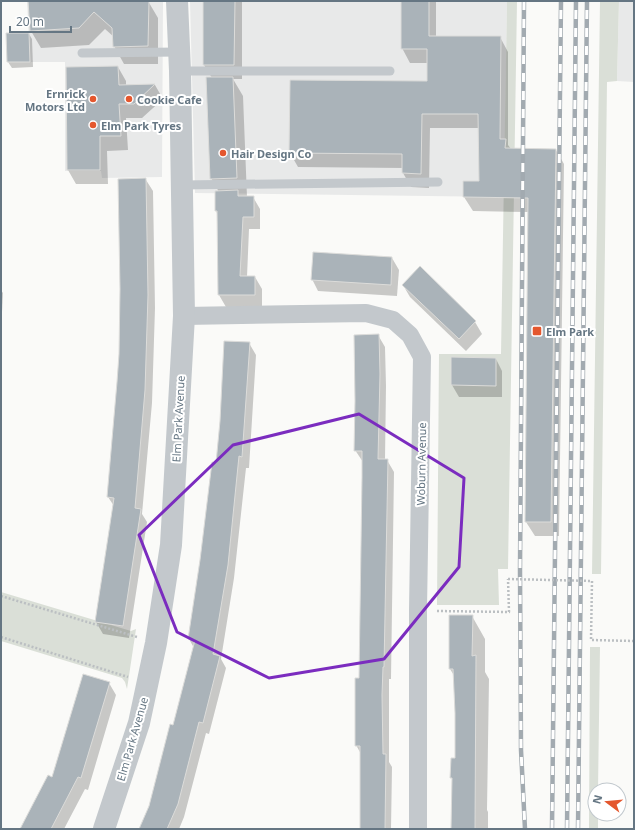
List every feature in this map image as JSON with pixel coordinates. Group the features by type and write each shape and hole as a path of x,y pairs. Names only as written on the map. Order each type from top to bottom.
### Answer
{"street":[{"name":"Elm Park Avenue","path":"104,829 139,723 156,643 171,545 184,316 177,1"},
{"name":"Woburn Avenue","path":"184,316 366,313 392,320 410,335 422,357 418,610 418,829"}],"lane":[{"path":"82,54 179,62 390,72"},
{"path":"181,185 438,182"}],"path":[{"path":"418,610 508,612 508,578 592,581 591,640 634,641"},
{"path":"1,596 156,643"},
{"path":"1,637 148,683"}],"highlighted area":[{"path":"359,414 464,478 459,567 384,659 269,678 177,632 139,535 233,445"}],"shaded area":[{"path":"27,1 163,1 162,177 102,178 101,171 65,171 65,62 30,62"},
{"path":"190,1 507,1 504,197 195,193"},
{"path":"507,1 517,1 508,569 498,569 499,605 437,605 439,354 501,354"},
{"path":"600,1 619,1 617,81 607,82 601,574 592,574"},
{"path":"619,1 634,1 634,82 617,81"},
{"path":"1,592 131,631 136,629 127,689 122,678 1,641"},
{"path":"590,647 600,647 598,782 589,782"},
{"path":"589,822 598,822 598,829 589,829"}],"building":[{"path":"28,1 149,1 148,46 113,47 112,28 94,12 79,28 30,31"},
{"path":"203,1 235,1 234,65 203,65"},
{"path":"401,1 429,1 429,36 501,36 500,139 506,139 505,148 556,149 551,522 525,522 528,198 463,197 463,181 479,181 478,114 422,114 421,174 402,173 402,154 289,153 290,80 427,81 427,49 401,49"},
{"path":"6,33 29,33 30,62 7,62"},
{"path":"118,66 119,85 155,84 134,104 119,104 121,136 100,136 100,170 67,170 66,67"},
{"path":"206,77 233,77 237,178 210,179"},
{"path":"146,178 148,295 145,390 135,508 141,509 123,626 95,622 114,498 107,497 119,354 120,289 118,179"},
{"path":"238,190 238,196 254,196 254,217 243,217 240,276 255,276 255,295 218,295 217,211 215,211 215,191"},
{"path":"313,252 392,257 391,285 311,280"},
{"path":"420,266 476,321 459,339 402,285"},
{"path":"379,334 380,374 378,459 388,459 384,667 382,695 383,754 386,754 385,829 360,829 360,746 355,746 355,678 359,678 362,451 354,451 354,335"},
{"path":"224,341 250,342 242,457 239,456 228,565 213,654 220,656 203,723 199,722 178,804 167,829 139,829 149,806 170,724 173,725 195,640 188,639 200,560 212,462 216,463 220,421"},
{"path":"451,357 496,358 496,386 451,385"},
{"path":"449,615 473,615 472,656 476,655 475,829 451,829 452,778 450,778 451,758 455,758 455,713 453,669 449,669"},
{"path":"83,674 110,682 81,778 78,777 51,829 20,829 48,775 52,777"}],"railway":[{"path":"524,1 520,570 521,750 525,829"},
{"path":"552,829 561,1"},
{"path":"567,829 576,1"},
{"path":"578,829 587,1"}],"place":[{"name":"Ernrick Motors Ltd","path":"93,99"},
{"name":"Cookie Cafe","path":"129,99"},
{"name":"Elm Park Tyres","path":"93,125"},
{"name":"Hair Design Co","path":"223,153"},
{"name":"Elm Park","path":"537,331"}]}
